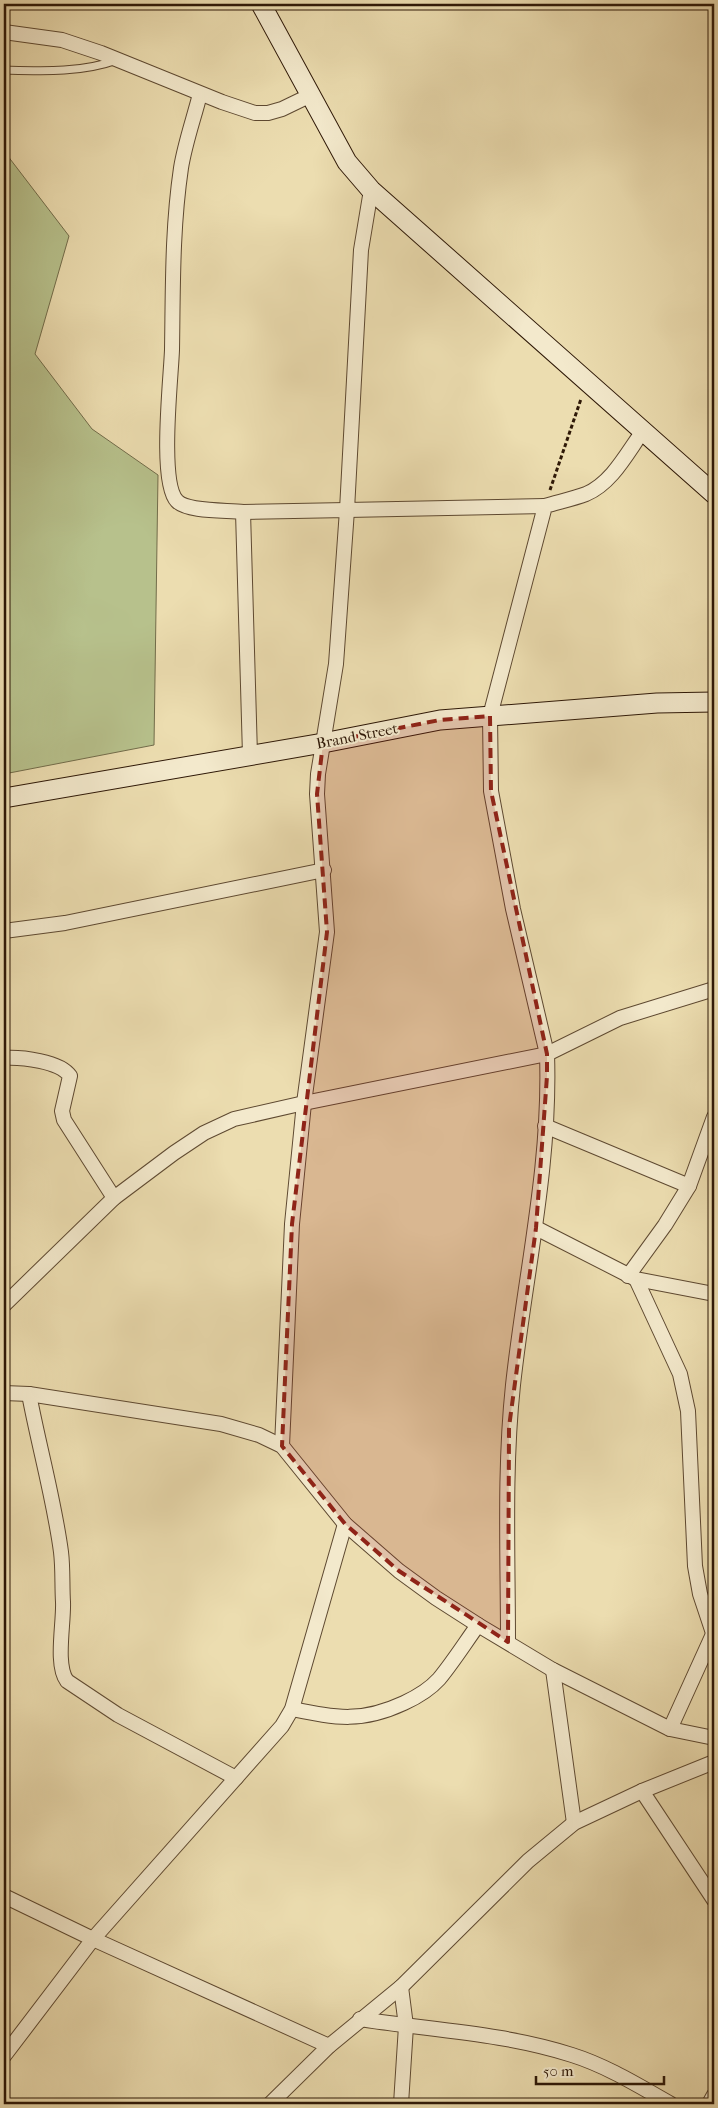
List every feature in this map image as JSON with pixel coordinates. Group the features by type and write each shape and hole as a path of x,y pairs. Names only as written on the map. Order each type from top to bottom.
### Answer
{"street":[{"path":"261,4 347,162 371,190 714,494"},
{"path":"4,32 62,40 246,110 268,113 311,96"},
{"path":"200,94 181,166 171,277 172,351 168,470 173,496 178,502 188,507 243,512 545,506 587,494 600,485 612,475 643,431"},
{"path":"282,1446 292,1224 304,1103 327,932 317,794 318,774 336,664 347,510 360,260 371,190"},
{"path":"508,1642 509,1427 536,1228 548,1099 546,1054 513,909 491,791 490,716 545,506"},
{"path":"243,512 250,755"},
{"name":"Brand Street","path":"4,798 323,743 440,720 657,703 714,702"},
{"path":"4,931 65,924 324,870"},
{"path":"4,1305 114,1198 174,1152 234,1119 546,1054 620,1018 714,988"},
{"path":"4,1058 16,1058 59,1066 66,1070 70,1076 62,1111 64,1120 114,1198"},
{"path":"632,1278 689,1186 714,1117"},
{"path":"546,1126 689,1186"},
{"path":"536,1228 632,1278 714,1294"},
{"path":"632,1278 680,1374 684,1390 688,1411 694,1566 700,1594 714,1632 670,1729"},
{"path":"4,1393 29,1394 221,1424 259,1436 282,1446 344,1524 399,1572 478,1626 553,1670 670,1729 714,1738"},
{"path":"29,1394 39,1449 52,1497 62,1554 62,1666 64,1676 67,1681 86,1695 118,1715 236,1778"},
{"path":"4,2056 94,1939 282,1726 292,1709 344,1524"},
{"path":"292,1709 331,1717 358,1718 379,1714 393,1708 423,1692 438,1680 478,1626"},
{"path":"553,1670 574,1823"},
{"path":"270,2104 329,2046 401,1987 528,1862 574,1823 642,1791 714,1762"},
{"path":"642,1791 714,1900"},
{"path":"4,1896 329,2046"},
{"path":"401,1987 406,2026 401,2104"},
{"path":"360,2019 520,2041 572,2055 620,2075 671,2104"},
{"path":"709,2104 714,2095"}],"lane":[{"path":"4,70 76,69 100,66 117,60"}],"path":[{"path":"545,506 587,382"}],"highlighted area":[{"path":"490,716 491,791 547,1054 536,1228 509,1427 508,1642 399,1571 345,1524 282,1446 292,1224 327,932 317,794 323,743 440,720"}],"green space":[{"path":"4,151 69,236 35,354 92,429 158,475 154,745 4,774"}]}
